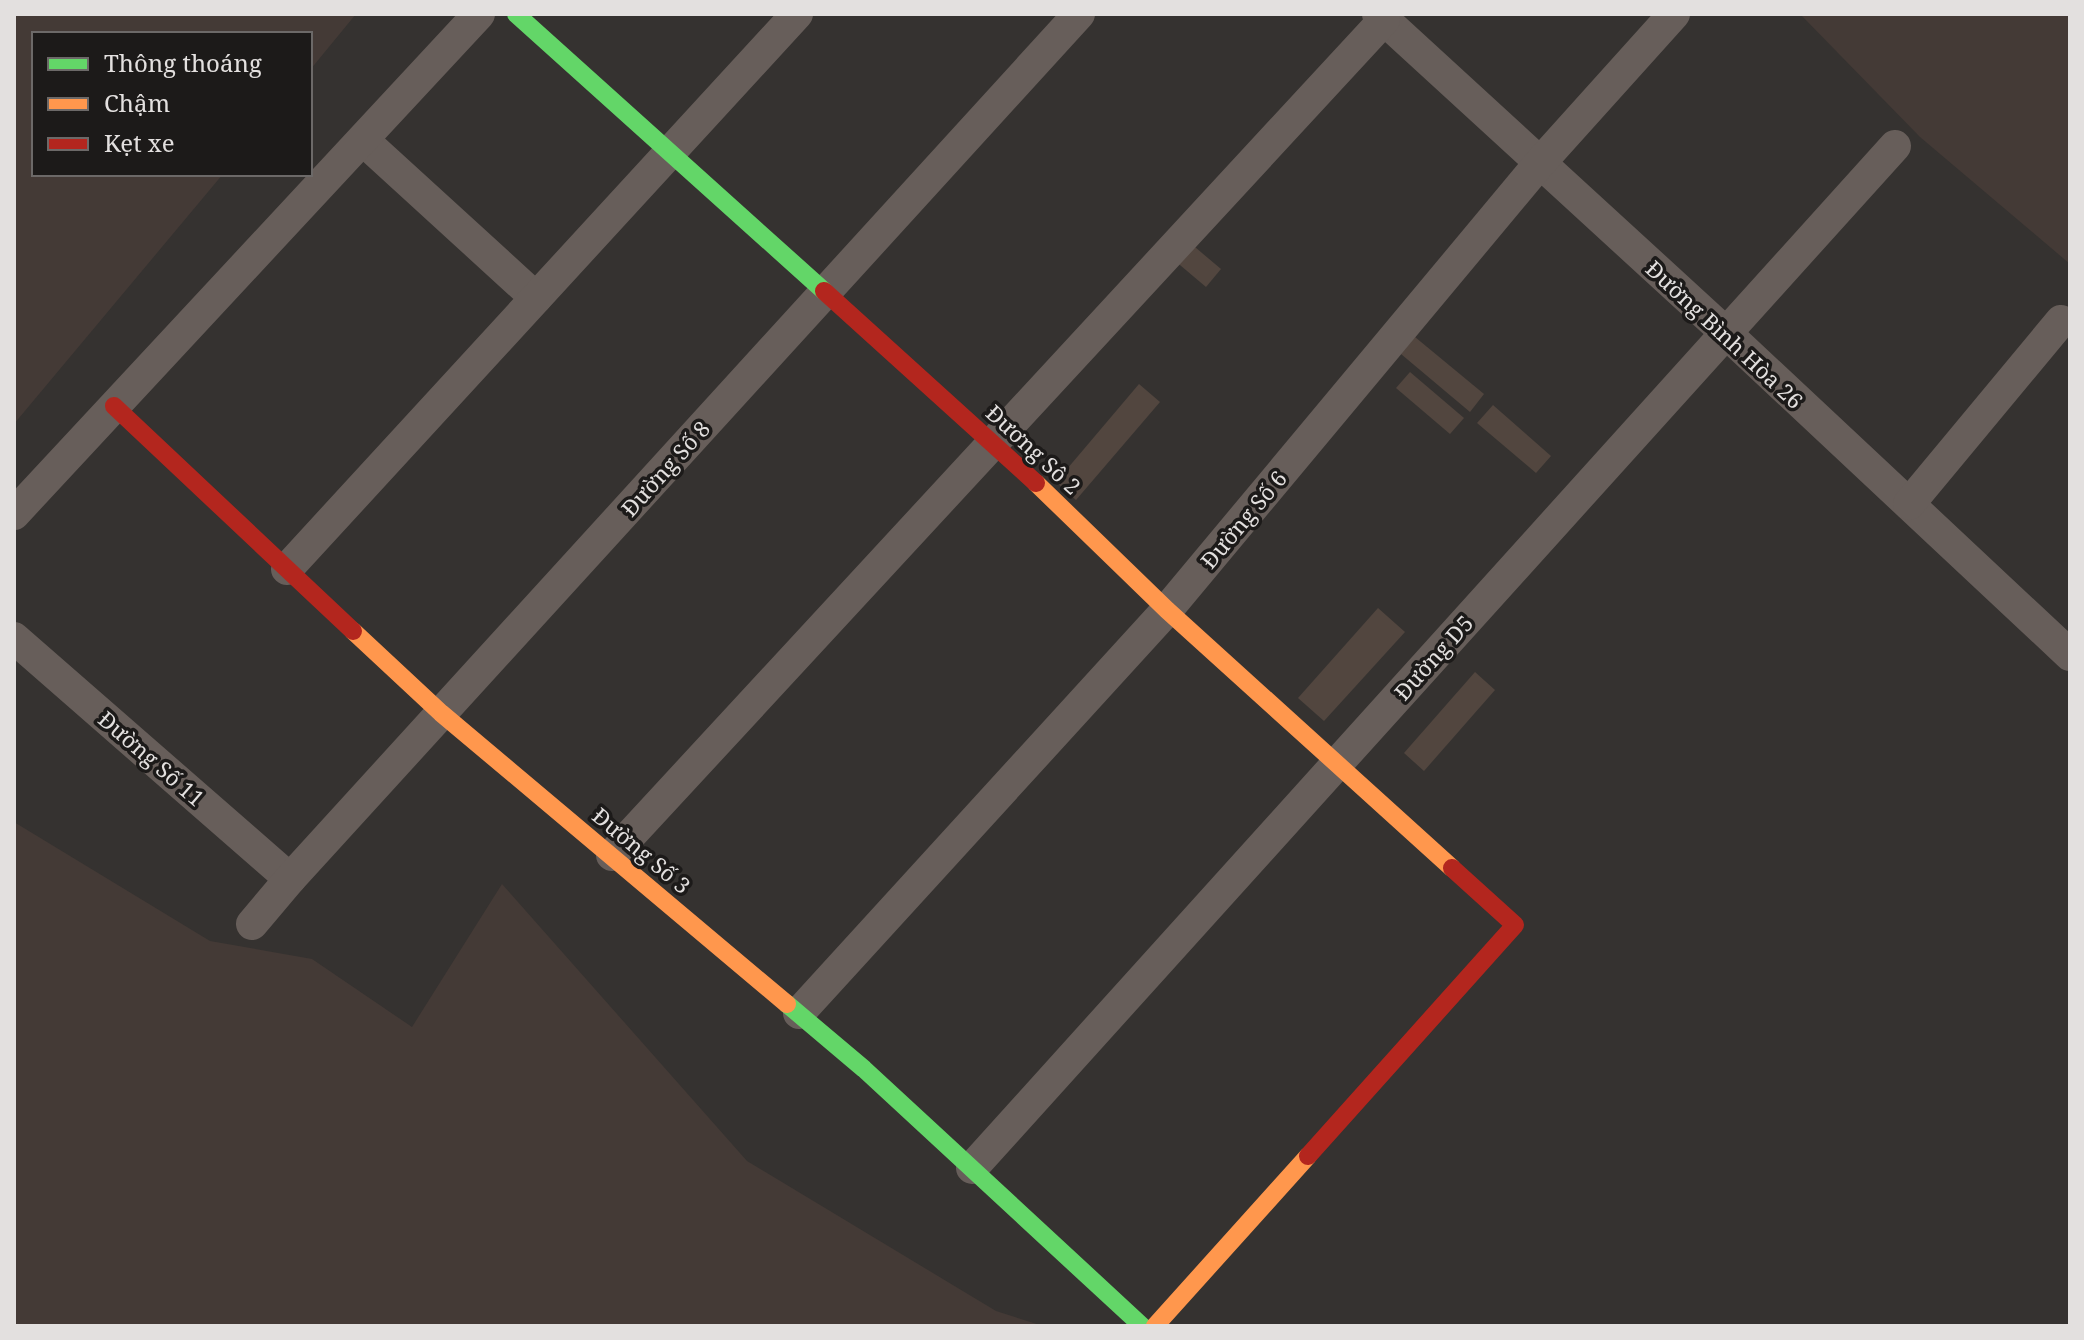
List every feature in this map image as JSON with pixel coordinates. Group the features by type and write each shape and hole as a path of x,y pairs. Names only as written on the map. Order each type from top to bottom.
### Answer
{"street":[{"path":"14,514 479,14"},
{"name":"Đương Sô 2","path":"516,14 994,443 1167,610 1515,925 1155,1326"},
{"path":"287,569 797,14"},
{"name":"Đường Số 8","path":"252,924 1079,14"},
{"name":"Đường Số 6","path":"799,1013 1167,610 1539,164 1674,14"},
{"path":"612,855 994,443 1381,17"},
{"name":"Đường Bình Hòa 26","path":"1381,17 1726,333 2070,655"},
{"path":"363,140 536,298"},
{"name":"Đường D5","path":"972,1168 1895,146"},
{"path":"1909,504 2061,321"},
{"name":"Đường Số 3","path":"114,406 441,713 799,1013 1142,1326"},
{"name":"Đường Số 11","path":"14,638 290,879"}],"shaded area":[{"path":"14,14 356,14 312,68 312,32 32,32 32,176 221,176 14,424"},
{"path":"1800,14 2070,14 2070,264 1920,137"},
{"path":"14,822 210,941 312,959 412,1027 502,884 747,1161 996,1311 1043,1326 14,1326"}],"building":[{"path":"1189,242 1221,269 1206,287 1174,260"},
{"path":"1415,337 1484,394 1470,412 1401,354"},
{"path":"1410,372 1464,418 1450,434 1396,388"},
{"path":"1139,384 1160,402 1076,500 1056,482"},
{"path":"1493,405 1551,456 1536,473 1477,423"},
{"path":"1378,608 1405,632 1324,721 1298,698"},
{"path":"1475,672 1495,690 1424,771 1404,753"}],"traffic: fast":[{"path":"516,14 824,291"},
{"path":"787,1004 864,1069 1142,1326"}],"traffic: slow":[{"path":"1036,483 1167,610 1452,868"},
{"path":"353,631 441,713 787,1004"},
{"path":"1155,1326 1308,1156"}],"traffic: jam":[{"path":"824,291 1036,483"},
{"path":"114,406 353,631"},
{"path":"1308,1156 1515,925 1452,868"}]}
